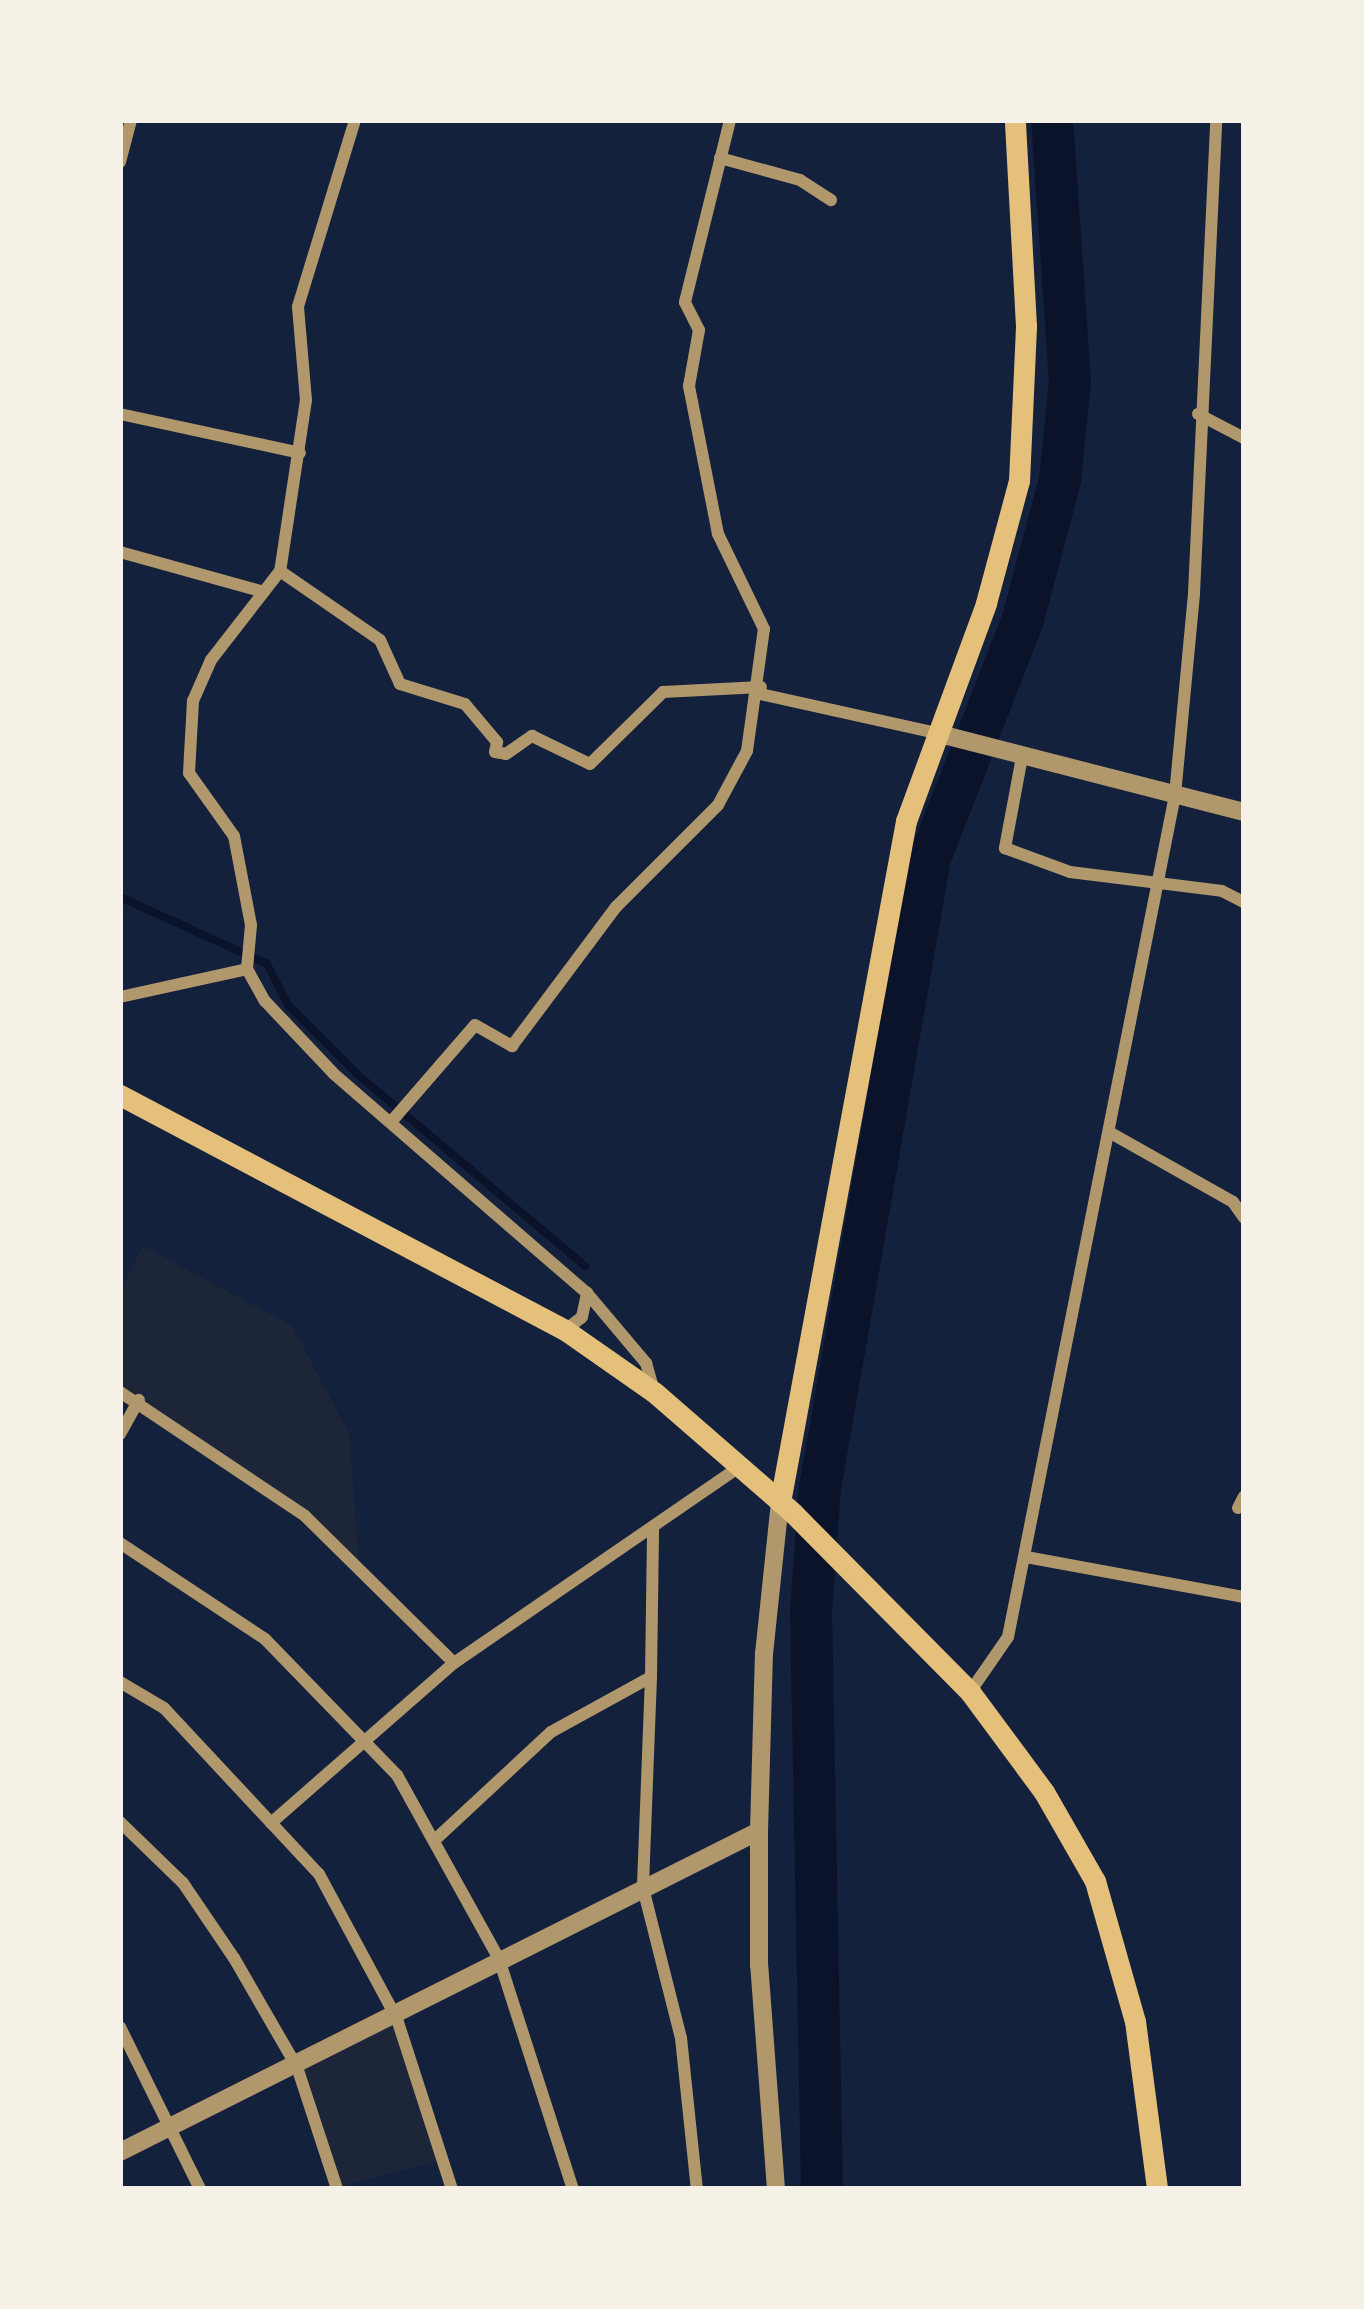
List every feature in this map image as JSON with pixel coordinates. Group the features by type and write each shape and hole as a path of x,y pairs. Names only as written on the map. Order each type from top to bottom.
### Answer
{"main road":[{"path":"787,1508 891,893 986,603 1019,481 1026,326 1015,120"},
{"path":"120,1095 565,1330 654,1392 787,1508 970,1692 1045,1792 1095,1881 1136,2021 1156,2189"}],"street":[{"path":"120,162 131,120"},
{"path":"356,120 298,307 306,400 280,571 211,660 193,701 189,773 234,836 251,925 247,969 288,1027 587,1293 646,1363 654,1392"},
{"path":"391,1122 475,1025 512,1046 616,907 718,805 748,751 760,690 764,629 718,534 689,386 698,330 685,302 730,120"},
{"path":"970,1692 1008,1637 1175,795 1194,593 1198,414 1216,120"},
{"path":"720,158 785,175 831,200"},
{"path":"120,414 300,453"},
{"path":"1198,414 1244,438"},
{"path":"120,552 264,592"},
{"path":"280,571 380,640 400,684 464,704 497,742 495,752 506,754 532,736 590,764 664,692 760,690 1244,812"},
{"path":"1022,757 1005,848 1070,872 1159,883 1244,902"},
{"path":"120,997 247,969"},
{"path":"1109,1132 1233,1202 1244,1218"},
{"path":"565,1330 582,1317 587,1293"},
{"path":"120,1392 139,1400 305,1516 454,1663"},
{"path":"120,1434 139,1400"},
{"path":"272,1823 454,1663 739,1467"},
{"path":"776,2189 759,1965 759,1831 764,1654 787,1508"},
{"path":"653,1530 644,1888 681,2038 697,2189"},
{"path":"120,1544 265,1639 367,1736 438,1838 500,1959 573,2189"},
{"path":"1026,1557 1244,1597"},
{"path":"438,1838 551,1732 651,1677"},
{"path":"120,1682 164,1708 319,1874 397,2019 452,2189"},
{"path":"120,1822 183,1883 297,2068 337,2189"},
{"path":"120,2152 397,2019 500,1959 759,1831"},
{"path":"120,2026 200,2189"}],"shaded area":[{"path":"143,1246 292,1326 349,1433 359,1564 305,1516 120,1392 120,1293"},
{"path":"397,2019 444,2159 336,2188 297,2068"}],"waterway":[{"path":"822,2189 811,1611 820,1488 930,858 1023,619 1060,480 1070,382 1052,120"},
{"path":"120,897 267,964 288,1005 357,1074 585,1266"}]}
